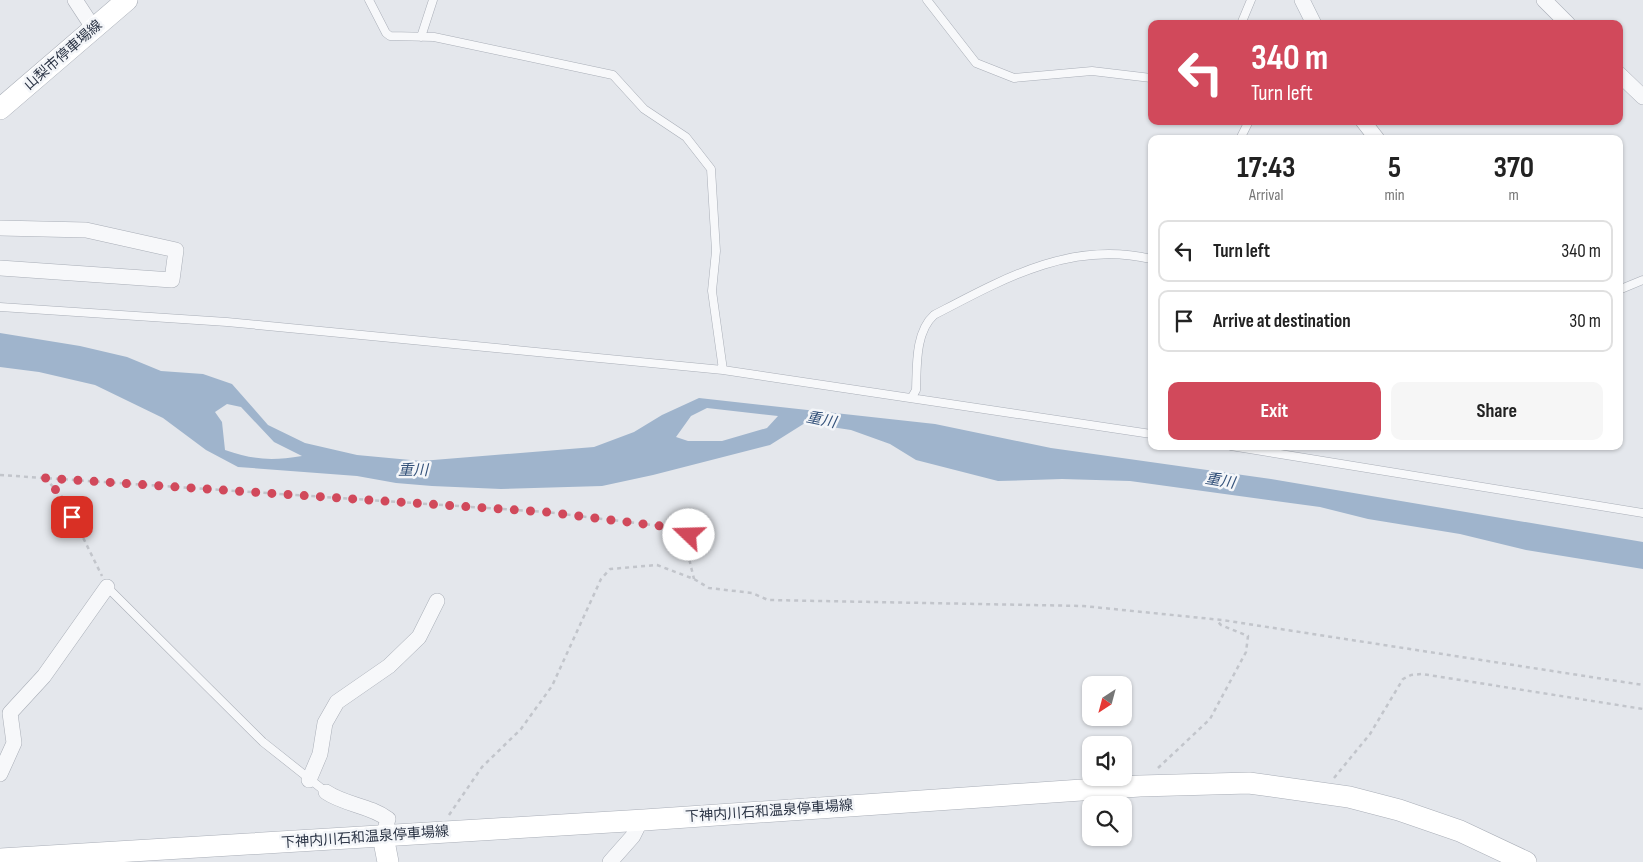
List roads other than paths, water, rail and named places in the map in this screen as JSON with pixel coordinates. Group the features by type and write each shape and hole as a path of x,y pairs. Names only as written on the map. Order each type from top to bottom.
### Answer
{"main road":[{"name":"山梨市停車場線","path":"0,109 127,0"},
{"name":"下神内川石和温泉停車場線","path":"0,859 641,820 1140,786 1249,783 1329,793 1399,810 1460,831 1526,862"},
{"path":"383,836 388,862"}],"street":[{"path":"75,0 94,28"},
{"path":"1302,0 1312,20"},
{"path":"1544,0 1564,20"},
{"path":"1623,78 1643,97"},
{"path":"1366,125 1374,135"},
{"path":"0,228 86,230 176,250 172,280 0,268"},
{"path":"0,774 14,743 10,713 44,676 107,587"},
{"path":"309,780 320,754 325,723 337,702 389,666 419,637 437,601"},
{"path":"326,792 334,798 369,808 383,815 388,819 383,836"},
{"path":"610,862 633,836 641,820"}],"lane":[{"path":"369,0 386,33 390,36 434,37 613,75 644,109 686,137 711,169 716,251 712,291 722,370"},
{"path":"421,37 433,0"},
{"path":"927,0 976,63 1014,78 1092,71 1148,78"},
{"path":"1243,20 1251,0"},
{"path":"912,397 916,390 922,333 927,321 934,315 986,288 1038,266 1080,254 1129,254 1148,258"},
{"path":"1623,288 1643,280"},
{"path":"0,307 227,322 722,370 1148,434"},
{"path":"1256,450 1643,513"},
{"path":"107,587 263,742 326,792"}],"water":[{"name":"重川","path":"0,333 80,346 127,357 161,371 203,374 232,384 268,425 305,443 357,455 421,461 594,447 634,432 662,415 699,398 935,424 1051,448 1271,479 1643,542 1643,569 1526,550 1460,534 1368,519 1320,507 1130,481 1062,479 998,481 916,460 890,444 851,430 805,423 770,445 602,486 501,489 432,486 396,483 357,476 238,467 206,450 163,418 95,385 39,372 0,367","holes":["227,404 241,407 274,442 302,456 263,459 225,450 222,422 215,412","707,408 778,416 767,428 722,441 688,441 676,437 691,416"]}]}
